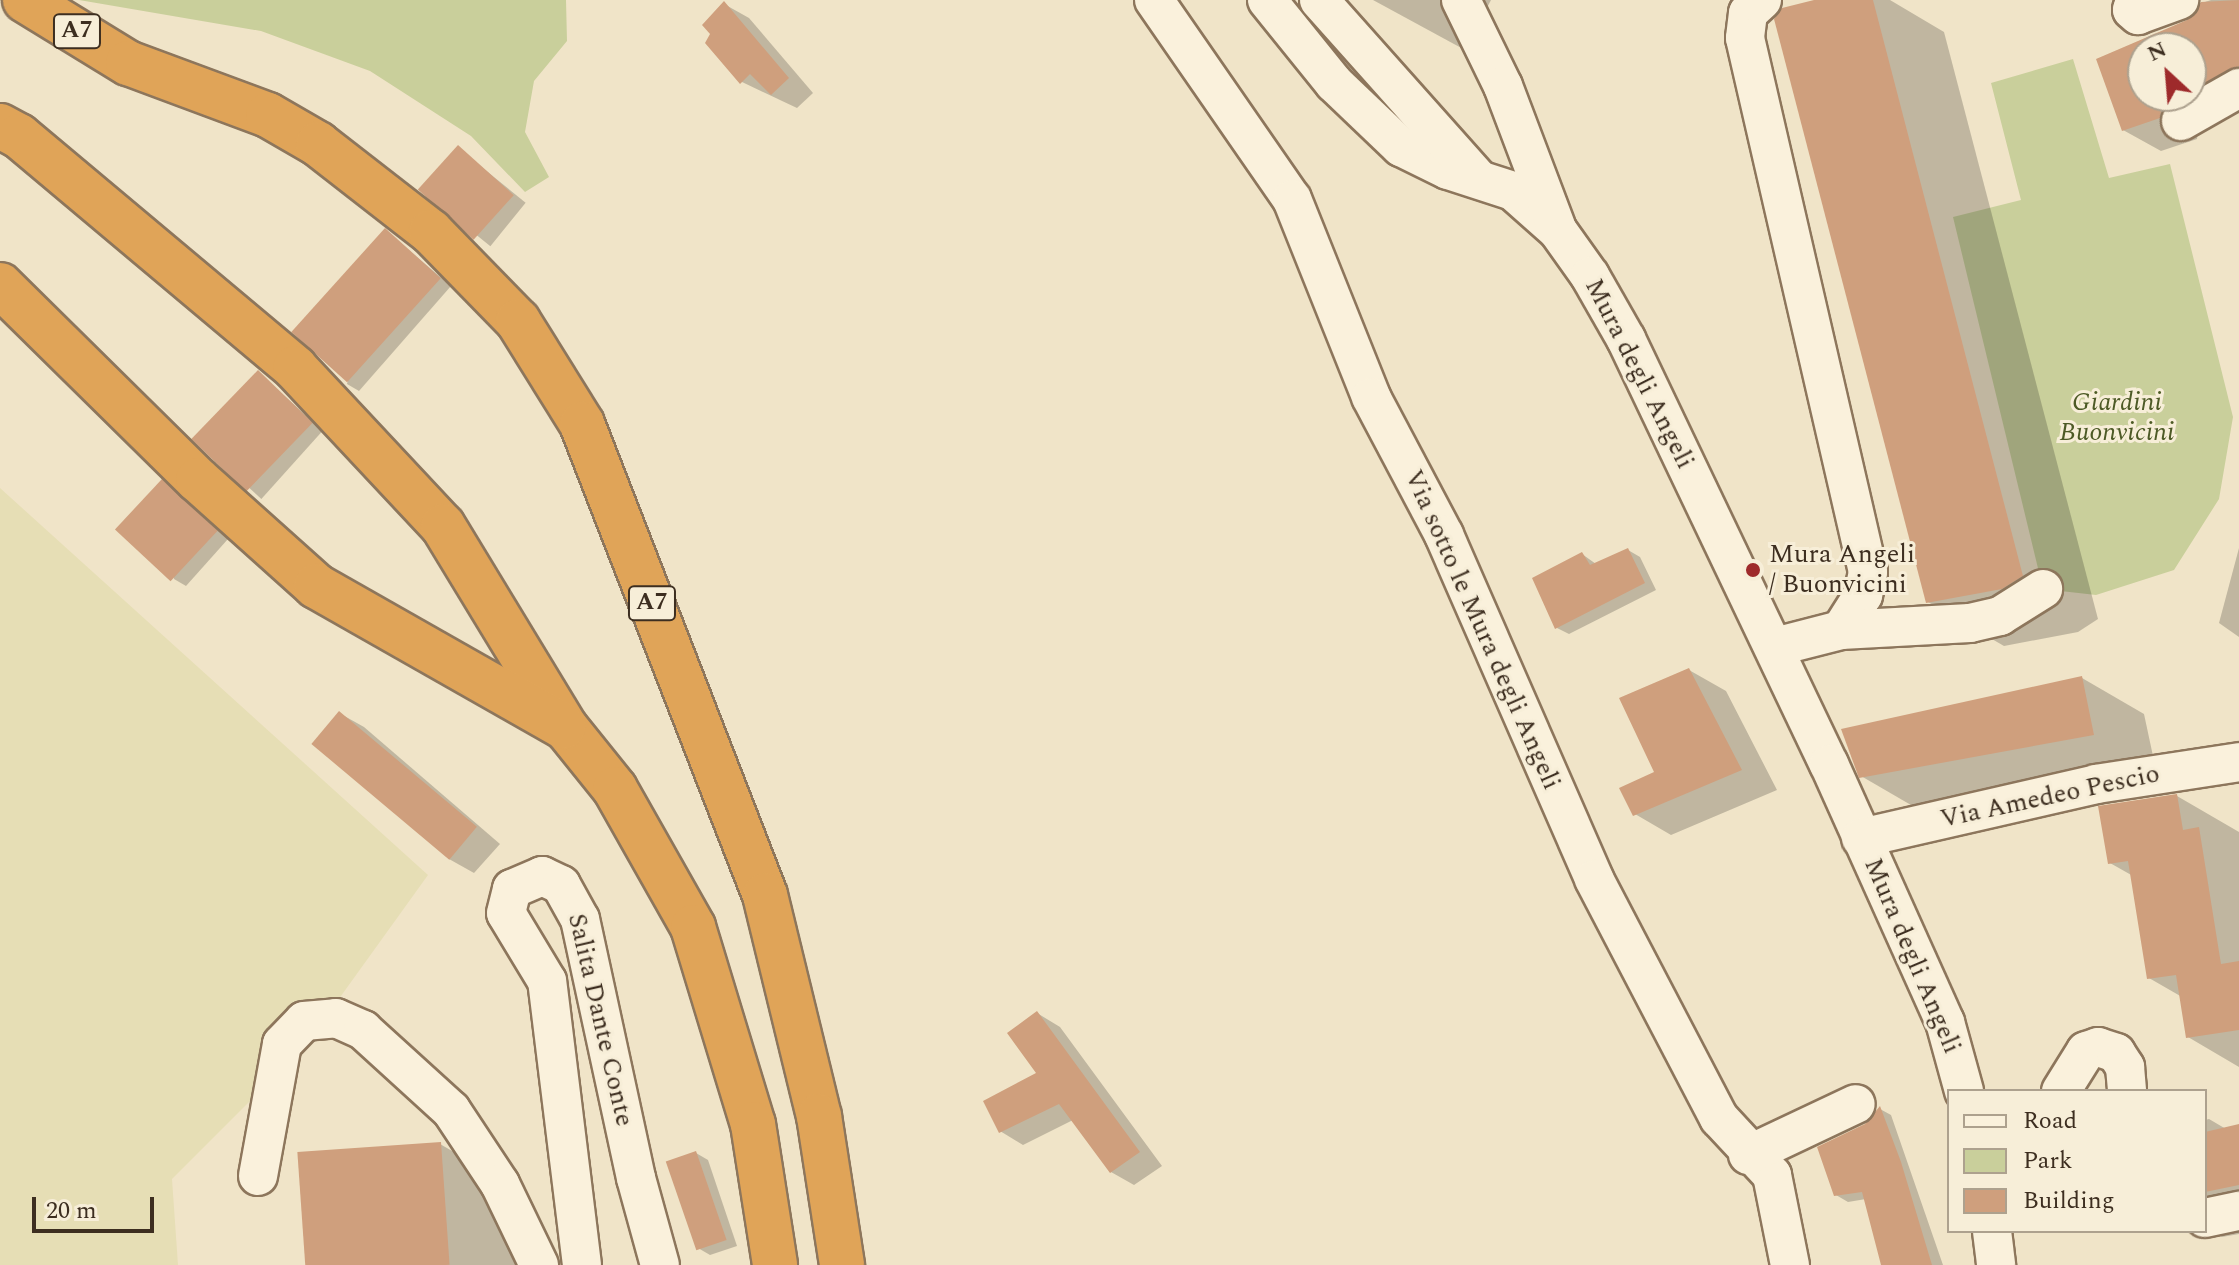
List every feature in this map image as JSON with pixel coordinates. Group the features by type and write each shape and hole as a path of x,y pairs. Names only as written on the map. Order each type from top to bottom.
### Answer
{"highway":[{"name":"A7","path":"25,0 128,63 268,115 318,144 431,232 518,321 582,424 765,895 819,1116 842,1265"},
{"path":"0,126 19,136 259,338 327,402 443,526 566,728 615,789 693,927 753,1124 775,1265"},
{"path":"0,285 198,480 316,586 566,728"}],"street":[{"name":"Via sotto le Mura degli Angeli","path":"1154,0 1292,199 1371,397 1444,535 1594,879 1719,1118 1748,1155 1772,1175 1790,1265"},
{"name":"Mura degli Angeli","path":"1267,0 1334,83 1401,147 1448,170 1476,176 1513,191 1558,231 1626,339 1775,647 1945,1022 1963,1089"},
{"path":"1319,0 1476,176"},
{"path":"1461,0 1503,86 1558,231"},
{"path":"1762,0 1748,13 1745,38 1866,559 1863,595 1841,630"},
{"path":"2135,0 2132,10 2138,15 2179,0"},
{"path":"2181,121 2239,88"},
{"path":"1775,647 1841,630 1970,623 2000,616 2043,589"},
{"name":"Via Amedeo Pescio","path":"1861,838 2096,784 2239,762"},
{"name":"Salita Dante Conte","path":"582,1265 547,981 506,913 512,889 542,876 561,885 580,919 636,1178 660,1265"},
{"path":"258,1176 282,1044 304,1021 336,1018 363,1030 451,1110 500,1184 539,1265"},
{"path":"2062,1089 2080,1058 2098,1047 2116,1053 2125,1067 2127,1089"},
{"path":"1748,1155 1856,1104"},
{"path":"2207,1218 2239,1211"},
{"path":"1992,1233 1996,1265"}],"shaded area":[{"path":"0,488 428,875 305,1046 172,1179 178,1265 0,1265"}],"green space":[{"path":"79,0 566,0 567,41 534,81 525,132 549,177 525,192 471,136 370,71 261,31"},
{"name":"Giardini Buonvicini","path":"2073,59 2109,178 2170,164 2233,417 2219,499 2174,570 2096,595 2043,589 1953,217 2021,200 1991,83"}],"building":[{"path":"1814,0 1873,0 2023,576 2002,589 1926,603 1774,19 1782,8"},
{"path":"2239,0 2239,66 2207,82 2207,32 2159,32 2187,20 2201,2"},
{"path":"724,1 789,78 771,95 750,74 740,84 705,43 710,34 702,25"},
{"path":"2127,46 2127,112 2161,112 2160,118 2122,131 2096,59"},
{"path":"458,145 514,195 474,240 418,190"},
{"path":"385,228 441,278 347,382 291,332"},
{"path":"258,370 313,423 246,492 191,439"},
{"path":"162,479 218,531 171,581 115,529"},
{"path":"1628,548 1645,583 1555,629 1532,578 1582,552 1590,565"},
{"path":"1689,668 1742,770 1633,816 1619,788 1654,772 1619,698"},
{"path":"2082,676 2094,735 1859,778 1841,729"},
{"path":"339,711 477,827 449,860 311,744"},
{"path":"2177,794 2183,830 2199,827 2221,964 2239,961 2239,1030 2186,1038 2176,975 2147,979 2128,861 2108,864 2098,806"},
{"path":"1037,1011 1140,1152 1110,1173 1059,1104 999,1133 983,1101 1036,1073 1007,1033"},
{"path":"1880,1106 1901,1162 1932,1265 1881,1265 1862,1192 1834,1196 1817,1147 1865,1124"},
{"path":"2239,1124 2239,1185 2207,1192 2207,1132"},
{"path":"441,1142 450,1265 305,1265 297,1152"},
{"path":"696,1151 727,1240 696,1250 666,1161"}],"place":[{"name":"Mura Angeli / Buonvicini","path":"1753,570"}]}
